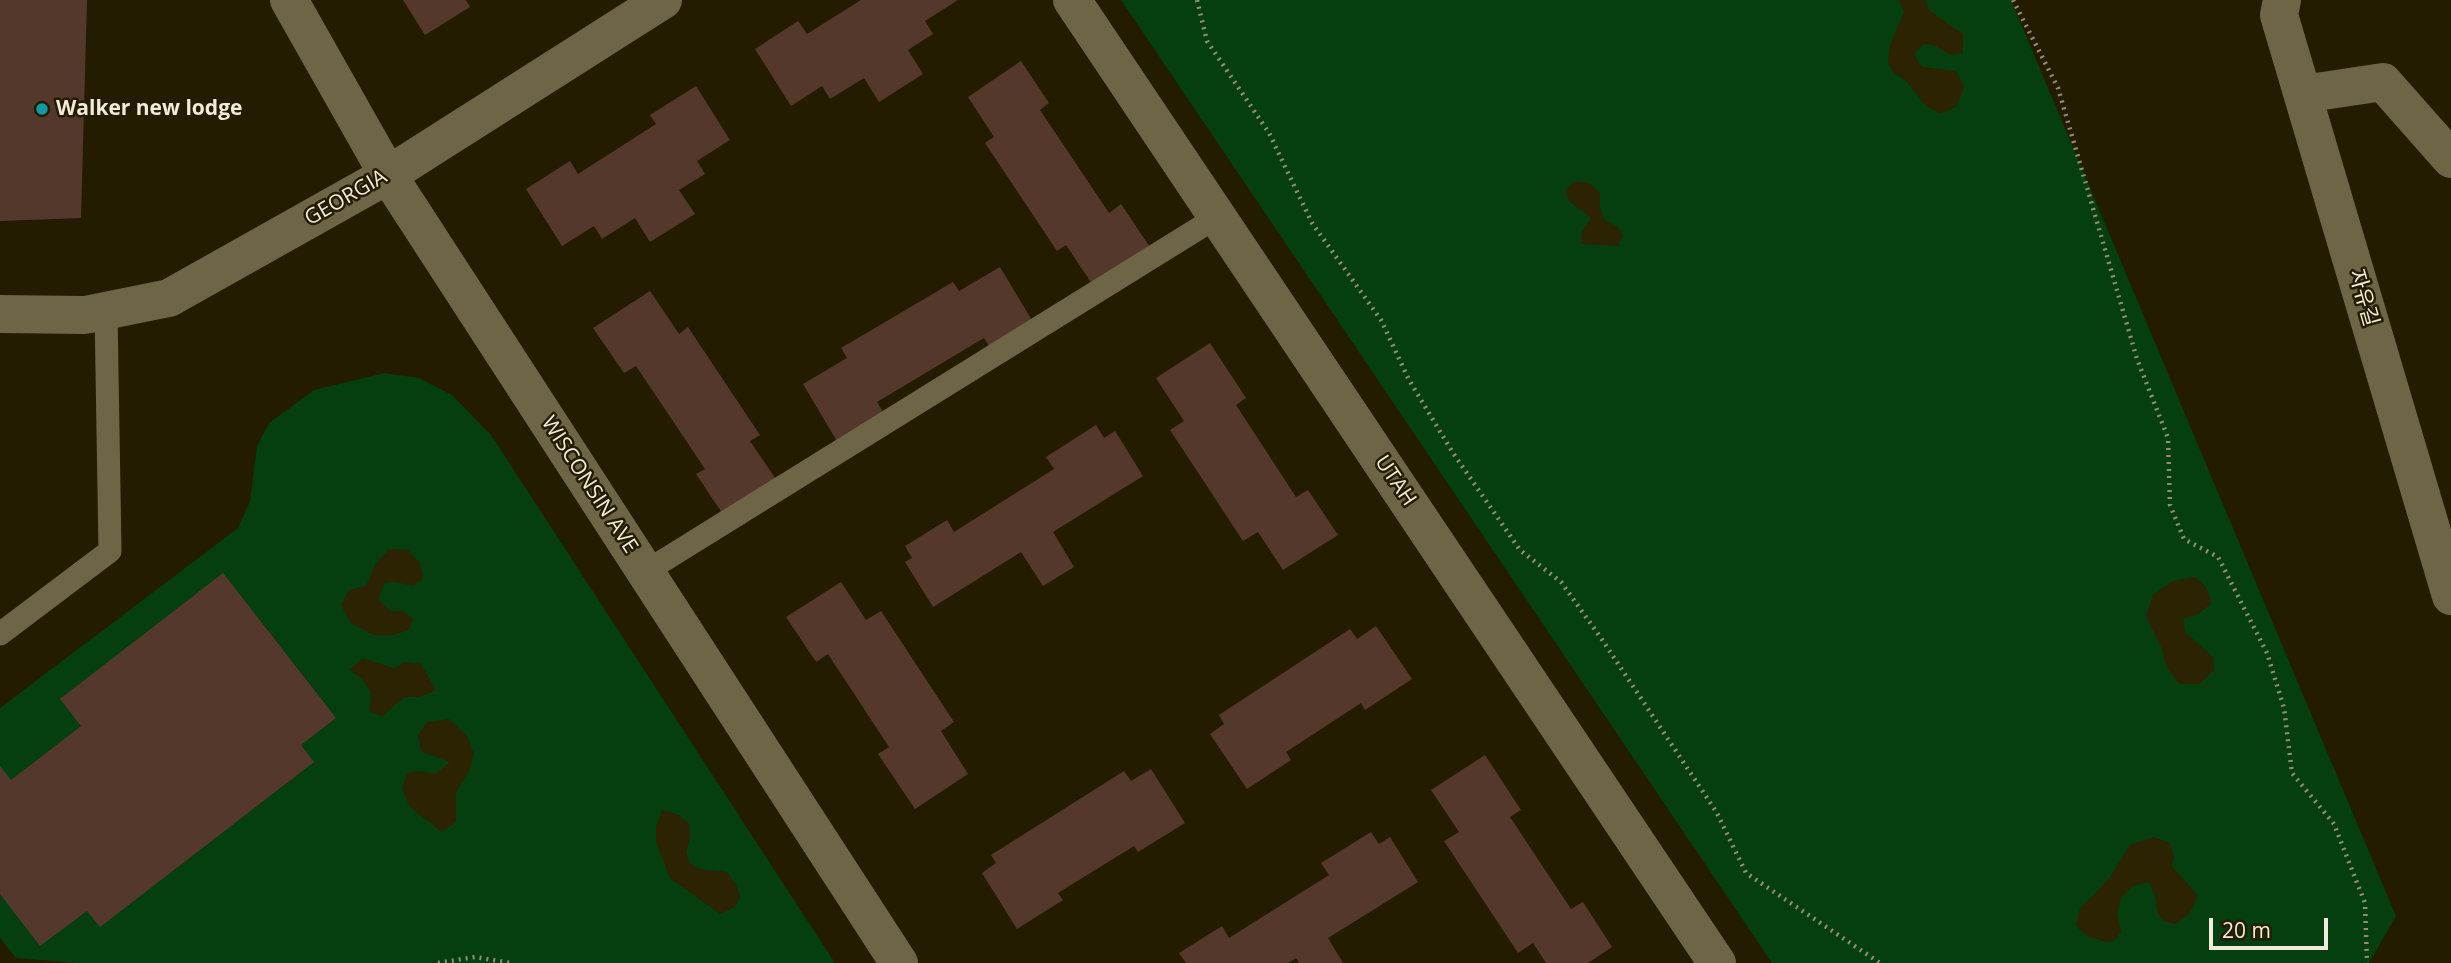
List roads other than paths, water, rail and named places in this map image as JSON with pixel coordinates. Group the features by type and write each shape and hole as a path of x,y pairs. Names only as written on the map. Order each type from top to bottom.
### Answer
{"street":[{"name":"WISCONSIN AVE","path":"289,0 388,175 899,963"},
{"name":"GEORGIA","path":"0,314 85,315 169,298 388,175 663,0"},
{"name":"UTAH","path":"1072,0 1717,963"},
{"name":"자유길","path":"2282,0 2279,15 2451,596"},
{"path":"2303,94 2383,82 2451,159"}],"lane":[{"path":"645,572 1217,217"},
{"path":"0,634 110,551 106,311"}],"place":[{"name":"Walker new lodge","path":"42,109"}]}
